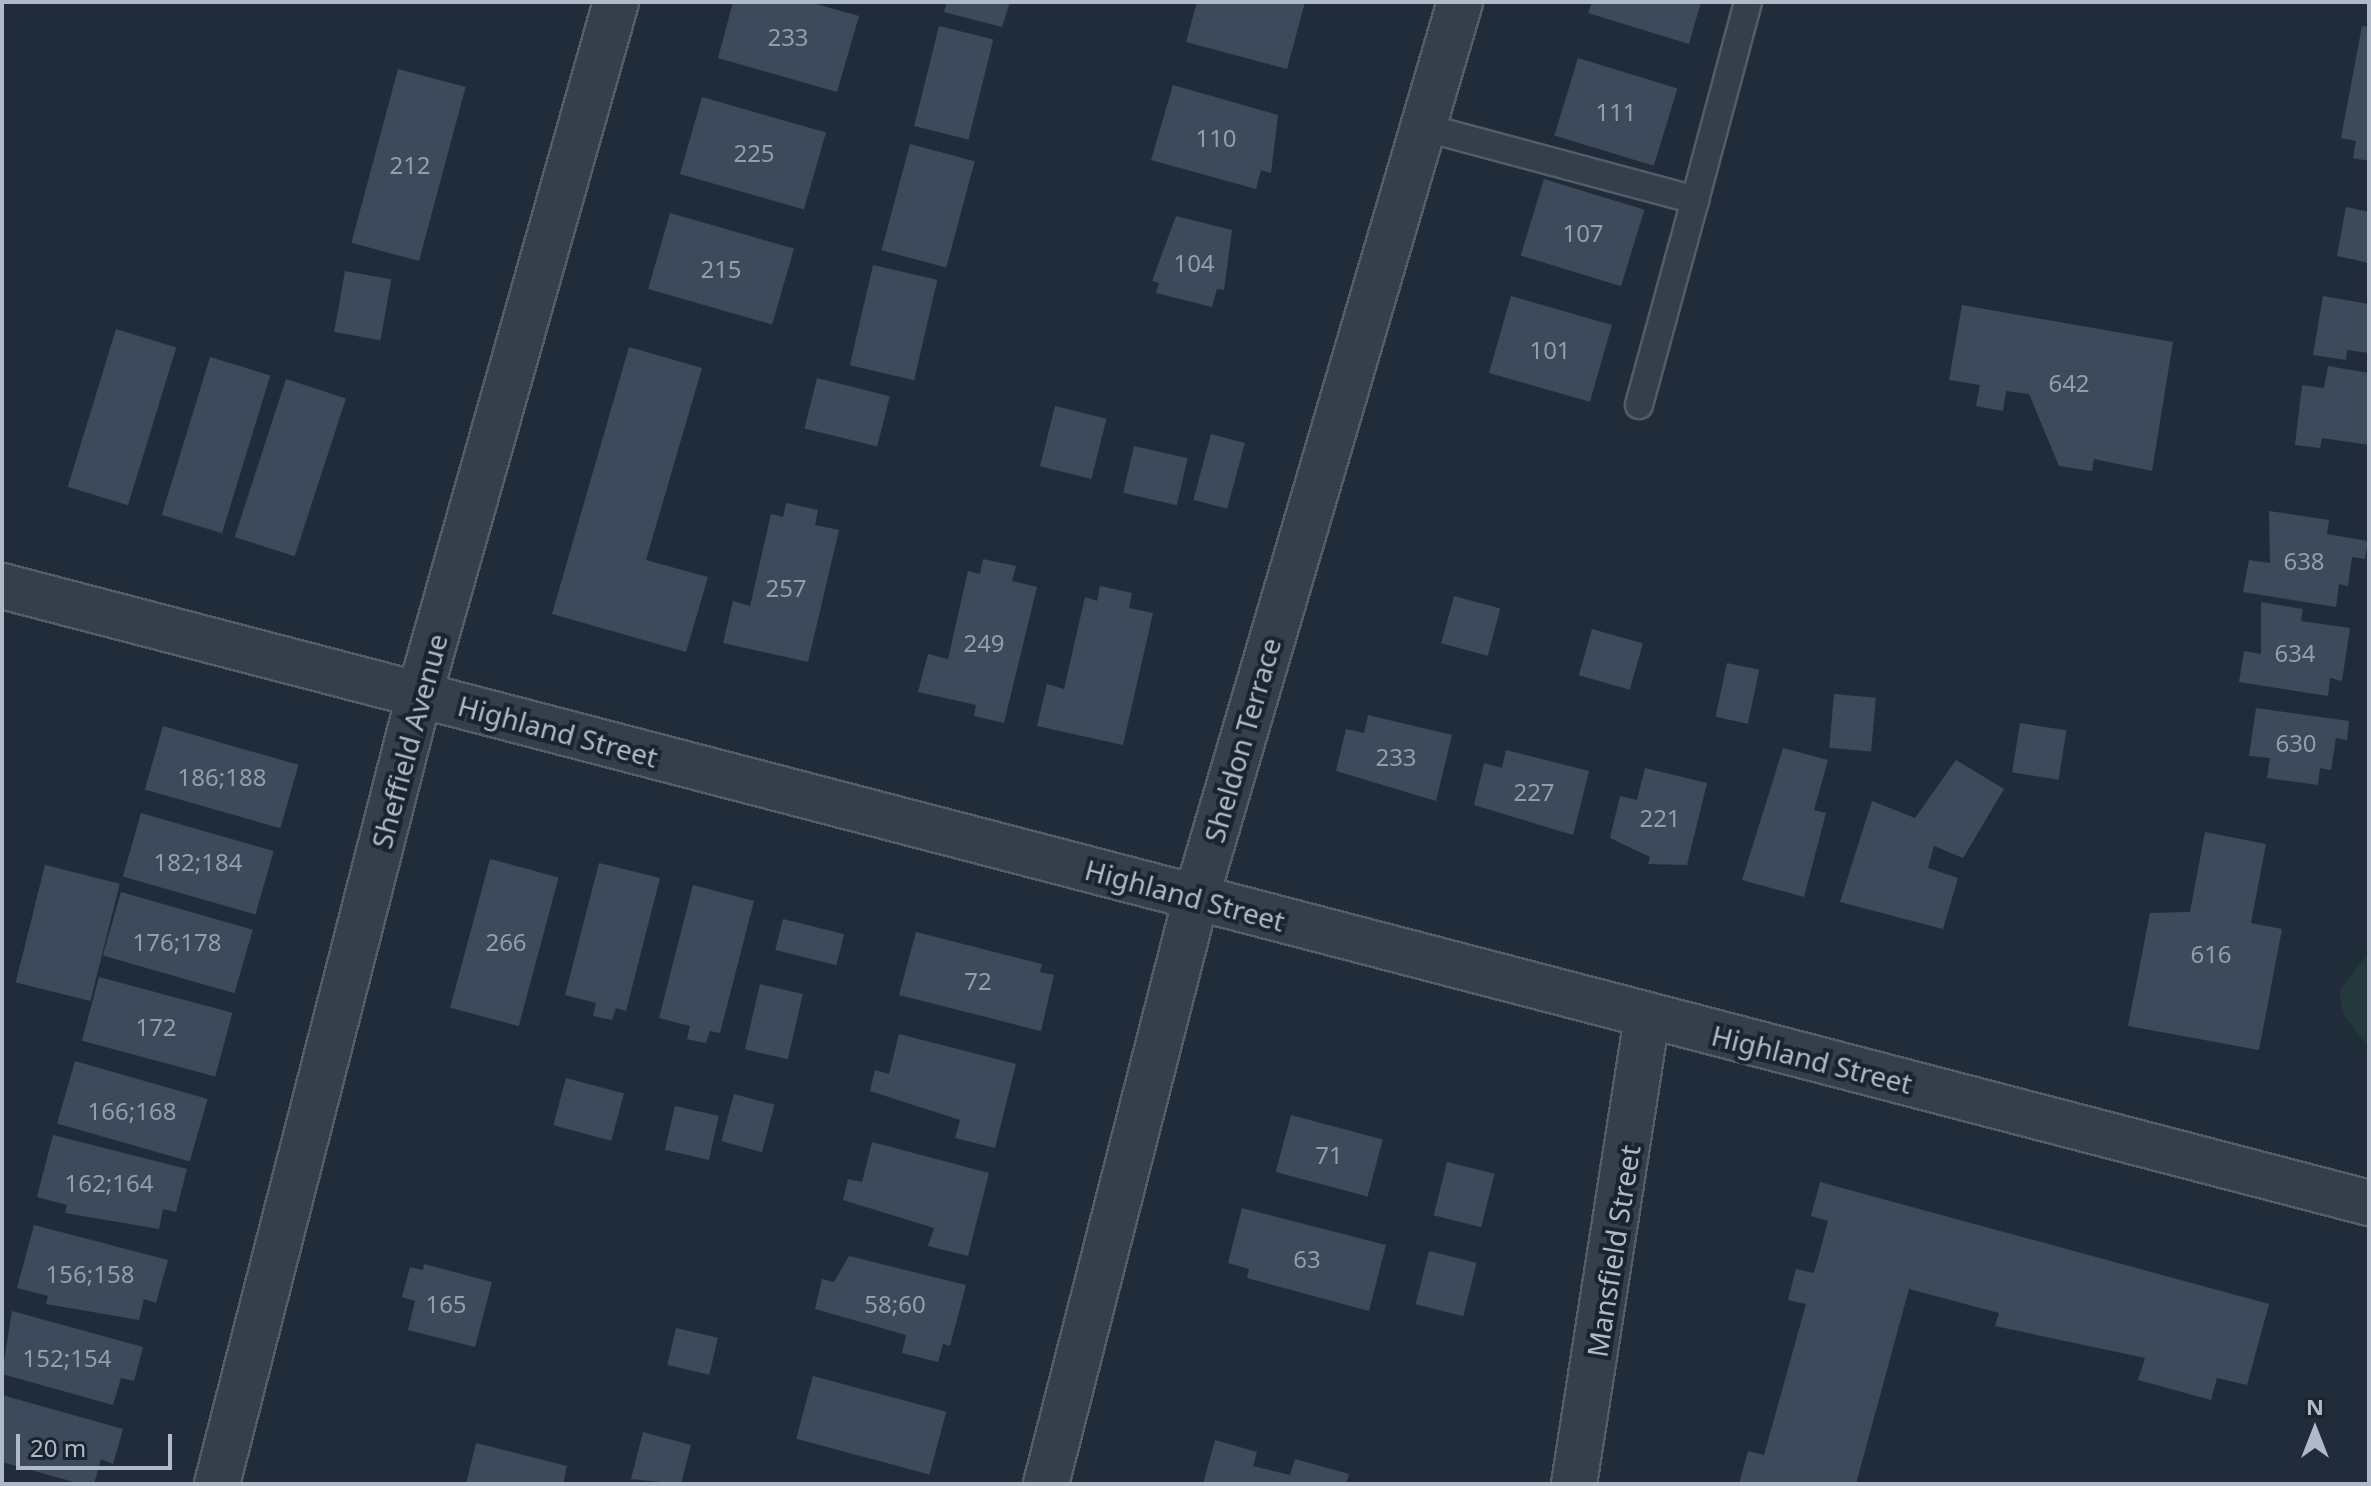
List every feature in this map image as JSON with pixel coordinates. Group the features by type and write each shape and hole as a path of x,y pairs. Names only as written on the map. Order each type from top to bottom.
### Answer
{"street":[{"name":"Sheffield Avenue","path":"217,1484 419,696 616,2"},
{"name":"Sheldon Terrace","path":"1046,1484 1196,898 1460,2"},
{"name":"Highland Street","path":"2,586 2369,1203"},
{"name":"Mansfield Street","path":"1574,1484 1647,1017"}],"lane":[{"path":"1639,405 1748,2"},
{"path":"1423,127 1695,200"}],"green space":[{"path":"2369,952 2369,1048 2344,1016 2339,991"}],"building":[{"path":"733,2 809,2 859,16 837,92 718,58"},
{"path":"947,2 1010,2 1002,27 944,12"},
{"path":"1197,2 1305,2 1287,69 1186,42"},
{"path":"1592,2 1701,2 1689,44 1588,13"},
{"path":"939,26 993,40 968,139 914,126"},
{"path":"2362,26 2369,27 2369,161 2353,158 2356,141 2341,138"},
{"path":"1578,58 1677,88 1654,166 1554,135"},
{"path":"398,69 466,87 419,261 351,243"},
{"path":"1173,85 1278,115 1271,173 1261,170 1256,189 1151,160"},
{"path":"702,97 826,133 804,209 680,174"},
{"path":"910,144 975,161 946,268 882,250"},
{"path":"1544,179 1644,210 1621,286 1521,256"},
{"path":"2346,207 2369,212 2369,263 2337,256"},
{"path":"670,213 794,249 772,324 648,289"},
{"path":"1176,216 1232,230 1224,290 1217,289 1212,307 1156,293 1159,283 1152,281"},
{"path":"873,265 937,280 914,380 850,365"},
{"path":"345,271 391,279 381,340 334,332"},
{"path":"1511,296 1612,325 1590,402 1489,373"},
{"path":"2323,296 2369,304 2369,353 2347,350 2346,360 2313,355"},
{"path":"1962,305 2173,342 2152,471 2094,459 2092,471 2059,466 2029,394 2006,391 2003,411 1976,406 1980,385 1949,380"},
{"path":"116,329 176,347 128,505 68,487"},
{"path":"629,347 702,368 646,560 708,577 686,652 552,614"},
{"path":"210,357 270,375 222,533 162,515"},
{"path":"2328,366 2369,373 2369,445 2322,438 2320,448 2295,445 2302,385 2324,388"},
{"path":"817,378 890,396 877,447 804,428"},
{"path":"286,379 346,398 295,556 235,537"},
{"path":"1055,406 1106,419 1091,479 1040,466"},
{"path":"1211,434 1245,443 1227,509 1193,500"},
{"path":"1134,446 1188,458 1177,505 1123,493"},
{"path":"786,503 818,510 815,525 839,530 808,662 723,643 733,601 750,606 771,514 783,517"},
{"path":"2269,511 2329,520 2327,534 2368,541 2365,559 2352,557 2348,586 2339,584 2336,607 2243,592 2249,560 2270,563"},
{"path":"983,559 1016,566 1012,581 1037,587 1004,723 974,716 976,705 918,692 928,654 948,659 968,571 980,574"},
{"path":"1100,586 1132,593 1129,608 1153,613 1123,745 1037,726 1047,684 1064,689 1085,597 1097,601"},
{"path":"1454,596 1500,608 1488,656 1441,643"},
{"path":"2261,602 2303,609 2301,621 2350,628 2342,681 2330,678 2328,696 2239,682 2244,651 2261,654"},
{"path":"1592,629 1643,644 1630,690 1579,675"},
{"path":"1727,663 1759,670 1748,724 1716,717"},
{"path":"1834,694 1876,698 1871,751 1829,748"},
{"path":"2256,708 2349,721 2347,740 2336,738 2331,770 2320,768 2318,785 2267,778 2270,758 2249,756"},
{"path":"1368,715 1452,735 1436,801 1336,771 1346,729 1364,733"},
{"path":"2020,723 2066,730 2059,780 2012,772"},
{"path":"163,726 299,765 280,828 145,789"},
{"path":"1783,748 1828,760 1814,810 1826,813 1804,897 1742,880"},
{"path":"1506,750 1589,771 1573,835 1474,805 1484,763 1502,768"},
{"path":"1956,760 2004,789 1963,858 1934,846 1928,868 1958,878 1943,929 1840,902 1872,801 1915,818"},
{"path":"1645,768 1707,783 1687,865 1648,864 1650,857 1610,838 1620,796 1637,800"},
{"path":"141,813 274,851 255,914 123,876"},
{"path":"2205,832 2266,844 2251,923 2282,929 2259,1050 2128,1026 2150,913 2190,912"},
{"path":"490,859 559,877 519,1026 450,1008"},
{"path":"599,863 660,878 626,1011 616,1008 612,1020 593,1016 596,1003 565,995"},
{"path":"45,865 120,884 90,1001 16,982"},
{"path":"693,885 754,901 720,1033 710,1031 706,1043 687,1039 690,1026 659,1018"},
{"path":"121,892 253,930 235,993 103,955"},
{"path":"783,919 844,934 836,965 775,950"},
{"path":"916,932 1042,964 1040,972 1054,975 1041,1031 899,995"},
{"path":"99,977 232,1013 215,1076 82,1041"},
{"path":"760,984 803,994 788,1059 745,1049"},
{"path":"899,1034 1016,1064 995,1148 955,1138 960,1120 870,1091 875,1070 889,1074"},
{"path":"75,1061 208,1099 190,1162 57,1123"},
{"path":"566,1078 624,1094 611,1141 553,1125"},
{"path":"734,1094 775,1105 762,1152 721,1141"},
{"path":"675,1106 719,1116 709,1160 665,1150"},
{"path":"1291,1115 1383,1140 1367,1197 1276,1172"},
{"path":"53,1135 187,1169 176,1212 163,1209 159,1229 65,1213 67,1205 37,1197"},
{"path":"872,1142 989,1173 968,1256 928,1246 934,1228 843,1200 848,1179 862,1182"},
{"path":"1447,1162 1495,1174 1481,1227 1434,1215"},
{"path":"1820,1182 2269,1304 2247,1385 2217,1378 2211,1400 2138,1380 2145,1358 1995,1326 1999,1313 1909,1289 1856,1484 1739,1484 1748,1451 1764,1455 1806,1304 1788,1300 1796,1269 1814,1273 1828,1221 1811,1216"},
{"path":"1242,1208 1386,1245 1369,1311 1247,1278 1249,1269 1228,1263"},
{"path":"34,1225 168,1260 156,1303 144,1299 139,1320 46,1304 48,1296 17,1288"},
{"path":"1429,1251 1477,1263 1463,1316 1416,1304"},
{"path":"849,1256 966,1285 950,1346 943,1344 938,1362 902,1353 906,1335 815,1309 822,1279 834,1282"},
{"path":"424,1264 492,1282 475,1347 408,1330 415,1301 402,1297 410,1267 423,1270"},
{"path":"12,1311 143,1347 134,1381 121,1378 113,1405 2,1374"},
{"path":"676,1328 718,1338 709,1375 667,1365"},
{"path":"813,1376 946,1412 929,1475 796,1439"},
{"path":"2,1395 123,1429 113,1464 101,1459 94,1484 81,1484 2,1462"},
{"path":"643,1432 691,1445 681,1484 631,1479"},
{"path":"1215,1440 1257,1452 1253,1466 1290,1475 1295,1459 1349,1474 1346,1484 1203,1484"},
{"path":"476,1443 567,1466 563,1484 466,1484"}]}
